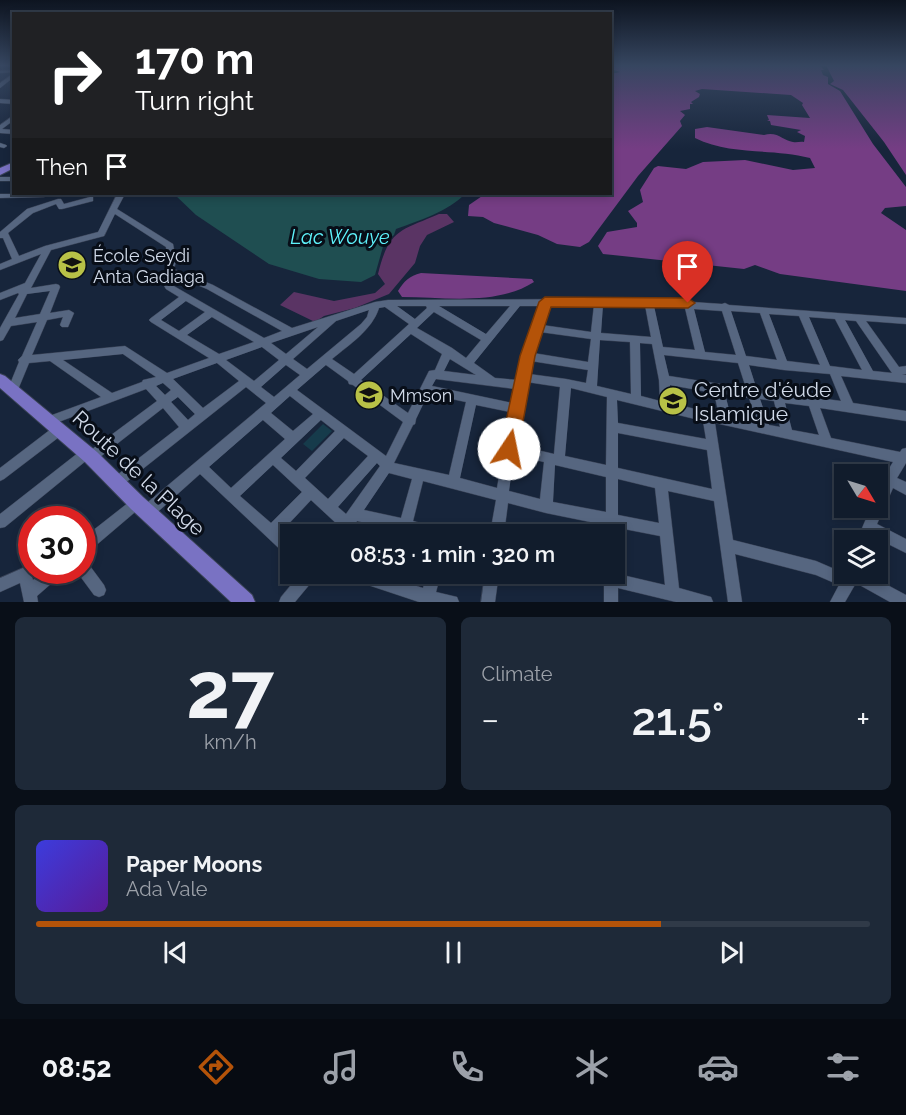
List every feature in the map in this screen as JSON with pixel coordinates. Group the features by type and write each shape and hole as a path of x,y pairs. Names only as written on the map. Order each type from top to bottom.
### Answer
{"main road":[{"name":"Route de la Plage","path":"6,384 89,455 116,483 245,602"}],"street":[{"path":"0,129 12,119"},
{"path":"0,196 22,195"},
{"path":"30,211 31,205 43,195"},
{"path":"0,267 48,248 101,234 121,195"},
{"path":"17,260 2,234 30,211 58,201 62,207 90,199"},
{"path":"114,210 170,246 172,249 171,271 168,285 263,342 307,375"},
{"path":"0,337 48,248"},
{"path":"171,271 210,287 291,332"},
{"path":"0,297 25,288 56,286 23,360 6,384"},
{"path":"186,297 154,320 217,358 274,403"},
{"path":"591,389 599,301"},
{"path":"0,476 54,425 110,398 291,332 375,305 599,301 688,303 906,321"},
{"path":"498,524 509,449 527,356 545,302"},
{"path":"649,302 664,380 666,407"},
{"path":"388,303 412,326 495,382"},
{"path":"688,303 701,356"},
{"path":"467,364 517,304"},
{"path":"96,538 201,467 369,322 375,305"},
{"path":"353,381 431,305"},
{"path":"431,305 488,339"},
{"path":"725,306 765,430"},
{"path":"763,310 784,366"},
{"path":"180,335 212,312"},
{"path":"7,323 69,313 65,325"},
{"path":"803,314 849,407"},
{"path":"839,317 870,375"},
{"path":"116,483 203,415 287,360 334,318"},
{"path":"859,318 903,375"},
{"path":"537,328 635,339 701,356 870,375 903,375"},
{"path":"635,339 636,400"},
{"path":"23,360 125,350 164,377 203,415"},
{"path":"438,374 448,351"},
{"path":"527,356 593,367"},
{"path":"51,357 110,398"},
{"path":"325,359 411,421"},
{"path":"546,507 554,459 561,383 558,361"},
{"path":"273,458 348,524 386,466 432,376 438,374 495,382 561,383 727,422 904,456 889,480 906,489"},
{"path":"664,380 906,416"},
{"path":"147,383 187,427"},
{"path":"426,389 517,409"},
{"path":"718,389 727,422"},
{"path":"0,522 178,390"},
{"path":"290,390 386,466 546,507 599,524"},
{"path":"612,394 612,524"},
{"path":"778,397 787,434"},
{"path":"453,482 472,400"},
{"path":"813,402 827,443"},
{"path":"263,413 294,439"},
{"path":"231,496 321,413"},
{"path":"708,417 735,602"},
{"path":"612,426 711,446"},
{"path":"296,479 343,430"},
{"path":"509,449 718,496"},
{"path":"329,508 376,456"},
{"path":"201,467 280,540"},
{"path":"405,524 419,475"},
{"path":"662,484 673,594"},
{"path":"271,532 311,492"},
{"path":"625,529 667,531"},
{"path":"888,540 906,546"},
{"path":"726,546 834,572"},
{"path":"0,585 25,574 31,597"},
{"path":"625,580 706,602"},
{"path":"31,597 43,584"},
{"path":"95,584 99,590"},
{"path":"286,602 301,584"},
{"path":"383,584 427,600 452,602"},
{"path":"427,600 431,584"},
{"path":"488,602 490,584"},
{"path":"610,602 611,584"},
{"path":"837,602 847,584"},
{"path":"868,584 904,602"}],"shaded area":[{"path":"612,93 700,94 691,102 693,104 690,104 690,109 680,111 685,115 680,121 682,126 638,176 589,242 580,247 557,244 538,235 494,223 483,217 468,216 469,205 484,195 612,195"},
{"path":"763,93 841,93 873,144 906,187 906,206 885,208 881,213 906,230 906,291 780,274 755,265 744,269 603,254 598,246 607,232 637,227 637,223 628,211 643,202 640,190 654,168 658,166 686,169 703,162 745,160 793,170 815,168 810,158 738,150 709,144 695,138 695,129 707,127 764,135 773,134 789,141 804,142 805,136 797,132 801,130 771,125 770,121 767,121 769,120 767,115 810,118 803,103 791,95"},
{"path":"845,93 906,93 906,175 884,142"},
{"path":"439,214 447,214 454,222 427,235 420,246 415,263 389,294 355,308 324,316 315,322 280,305 294,292 334,301 375,293 385,284 378,274 382,259 392,240 405,229"},
{"path":"421,273 532,279 534,282 519,290 487,297 452,299 402,297 398,291 402,284 410,277"}],"water":[{"name":"Lac Wouye","path":"175,195 464,195 451,206 396,229 394,235 384,243 375,275 361,282 319,279 269,264 196,215"}],"building":[{"path":"323,424 332,431 312,451 303,444"}],"place":[{"name":"École Seydi Anta Gadiaga","path":"72,265"},
{"name":"Mmson","path":"369,395"},
{"name":"Centre d'éude Islamique","path":"673,401"}],"route":[{"path":"509,449 527,356 545,302 688,303"}]}
